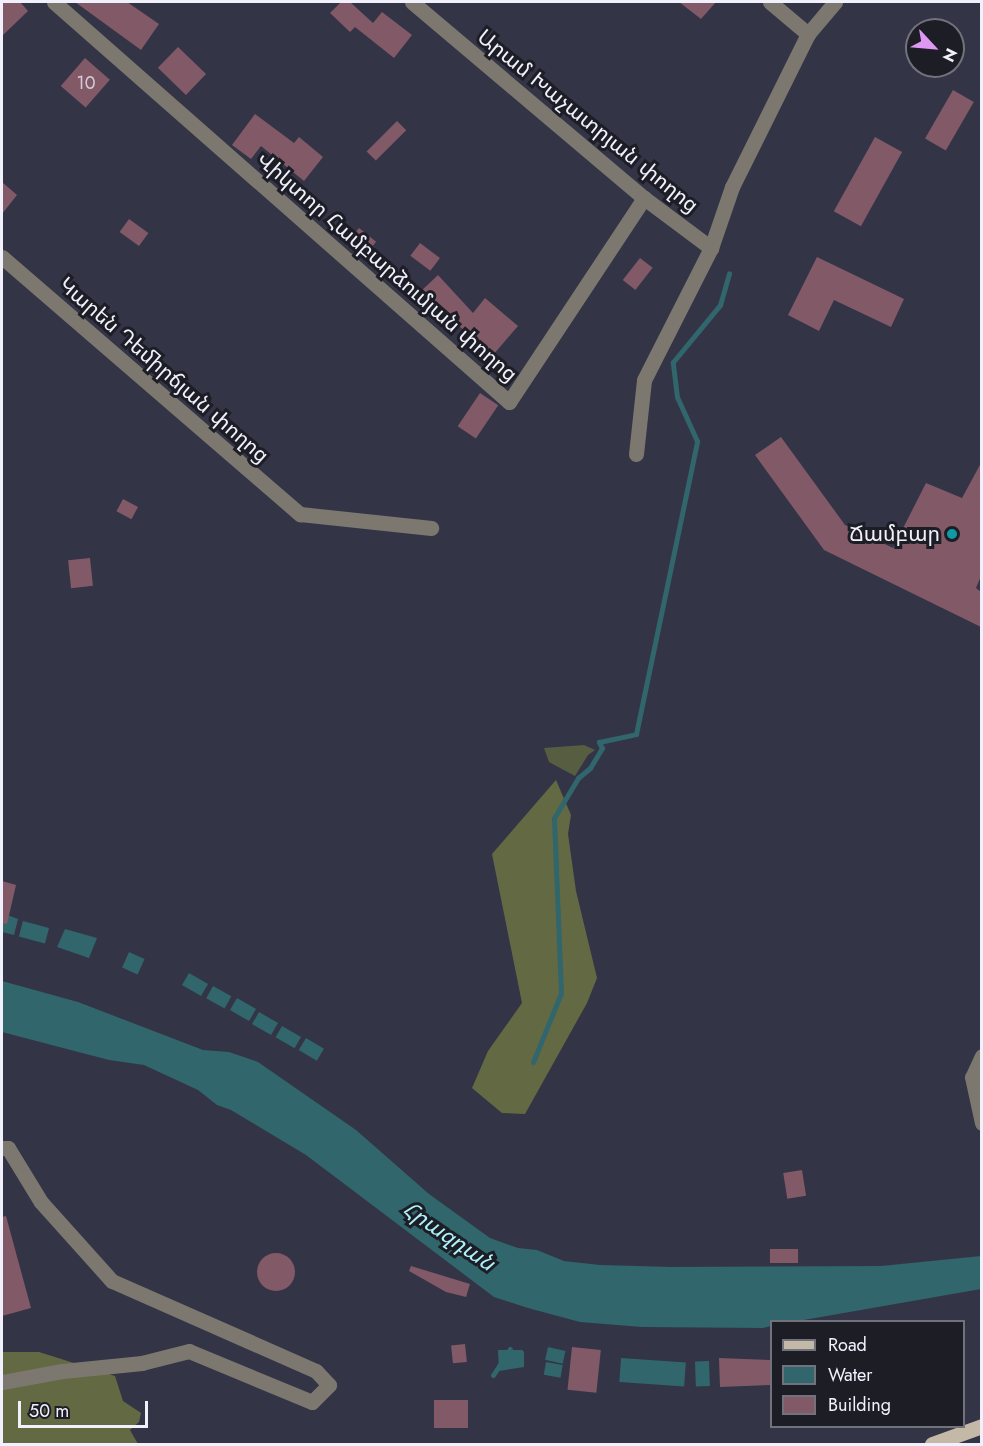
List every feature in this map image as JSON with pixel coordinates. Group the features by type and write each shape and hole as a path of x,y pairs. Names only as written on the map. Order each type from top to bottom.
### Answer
{"main road":[{"path":"932,1444 981,1426"}],"street":[{"name":"Վիկտոր Համբարձումյան փողոց","path":"54,2 509,402 644,198"},
{"name":"Արամ Խաչատրյան փողոց","path":"412,2 644,198 711,248"},
{"path":"770,2 808,34"},
{"path":"636,454 644,380 711,248 732,187 808,34 835,2"},
{"name":"Կարեն Դեմիրճյան փողոց","path":"2,257 300,514 431,528"},
{"path":"981,1056 972,1077 981,1123"},
{"path":"2,1148 8,1148 41,1202 112,1281 316,1371 329,1385 312,1402 189,1351 142,1363 62,1371 2,1382"}],"shaded area":[{"path":"584,745 595,750 588,755 575,776 549,762 544,748"},
{"path":"556,780 571,815 568,834 576,891 597,978 587,1003 525,1114 502,1113 472,1088 488,1051 522,1003 492,854"},
{"path":"2,1352 39,1352 115,1376 123,1401 141,1413 139,1422 130,1430 138,1444 2,1444"}],"water":[{"path":"2,913 18,919 14,935 2,932"},
{"path":"23,921 49,928 45,943 19,936"},
{"path":"65,929 97,938 89,958 57,947"},
{"path":"129,952 145,959 138,974 122,968"},
{"path":"189,973 208,984 201,996 182,985"},
{"name":"Հրազդան","path":"2,981 78,1002 203,1050 229,1052 258,1062 356,1130 429,1194 490,1238 518,1248 537,1250 564,1261 600,1265 672,1267 881,1266 981,1256 981,1289 804,1320 770,1320 770,1326 763,1328 642,1327 580,1322 494,1297 306,1155 231,1110 217,1105 198,1090 144,1065 109,1060 2,1032"},
{"path":"213,986 231,996 225,1008 206,998"},
{"path":"237,998 256,1009 249,1021 230,1010"},
{"path":"259,1012 278,1023 271,1035 252,1024"},
{"path":"282,1026 301,1037 295,1048 276,1037"},
{"path":"306,1038 324,1049 317,1061 299,1050"},
{"path":"548,1347 566,1351 563,1364 545,1360"},
{"path":"498,1350 522,1350 524,1367 499,1371"},
{"path":"621,1358 686,1363 684,1386 619,1382"},
{"path":"695,1361 709,1361 710,1386 696,1386"},
{"path":"546,1362 563,1365 560,1378 544,1375"}],"building":[{"path":"2,2 20,2 28,11 2,36"},
{"path":"75,2 127,2 159,24 141,50"},
{"path":"341,2 350,2 373,23 382,12 412,35 394,58 355,27 350,32 330,13"},
{"path":"679,2 716,2 701,19"},
{"path":"178,47 206,74 186,95 158,68"},
{"path":"85,58 110,80 86,108 61,86"},
{"path":"953,90 974,102 946,150 925,138"},
{"path":"255,114 294,143 299,137 323,157 304,181 261,146 251,159 232,145"},
{"path":"397,121 406,130 376,161 367,151"},
{"path":"875,137 902,152 861,226 834,211"},
{"path":"2,182 17,195 2,214"},
{"path":"129,219 148,233 139,246 120,232"},
{"path":"359,228 376,242 367,253 350,239"},
{"path":"420,243 440,258 430,271 410,256"},
{"path":"817,257 904,299 891,327 834,300 819,331 788,315"},
{"path":"640,258 653,268 635,290 623,280"},
{"path":"438,275 473,313 485,298 518,326 493,355 447,316 443,320 418,294"},
{"path":"480,393 498,405 476,438 458,426"},
{"name":"Ճամբար","path":"781,437 845,525 893,548 926,483 962,498 981,463 981,576 976,588 981,592 981,627 824,550 755,455"},
{"path":"123,499 138,507 131,519 116,511"},
{"path":"90,558 93,586 71,588 68,560"},
{"path":"2,881 16,885 7,924 2,923"},
{"path":"802,1170 806,1196 787,1199 783,1173"},
{"path":"6,1216 31,1308 2,1316 2,1217"},
{"path":"770,1249 798,1249 798,1263 770,1263"},
{"path":"276,1253 290,1258 295,1272 290,1286 276,1291 262,1286 257,1272 262,1258"},
{"path":"411,1266 470,1284 466,1297 446,1292 409,1271"},
{"path":"465,1344 467,1362 453,1363 451,1345"},
{"path":"572,1347 601,1350 596,1393 568,1390"},
{"path":"719,1358 770,1360 770,1385 720,1387"},
{"path":"434,1400 468,1400 468,1428 434,1428"}],"waterway":[{"path":"533,1062 561,993 554,818 578,778 590,768 602,748 599,742 636,734 697,441 677,397 673,362 720,305 729,273"},
{"path":"493,1375 510,1349"}],"place":[{"name":"Ճամբար","path":"952,534"}]}
